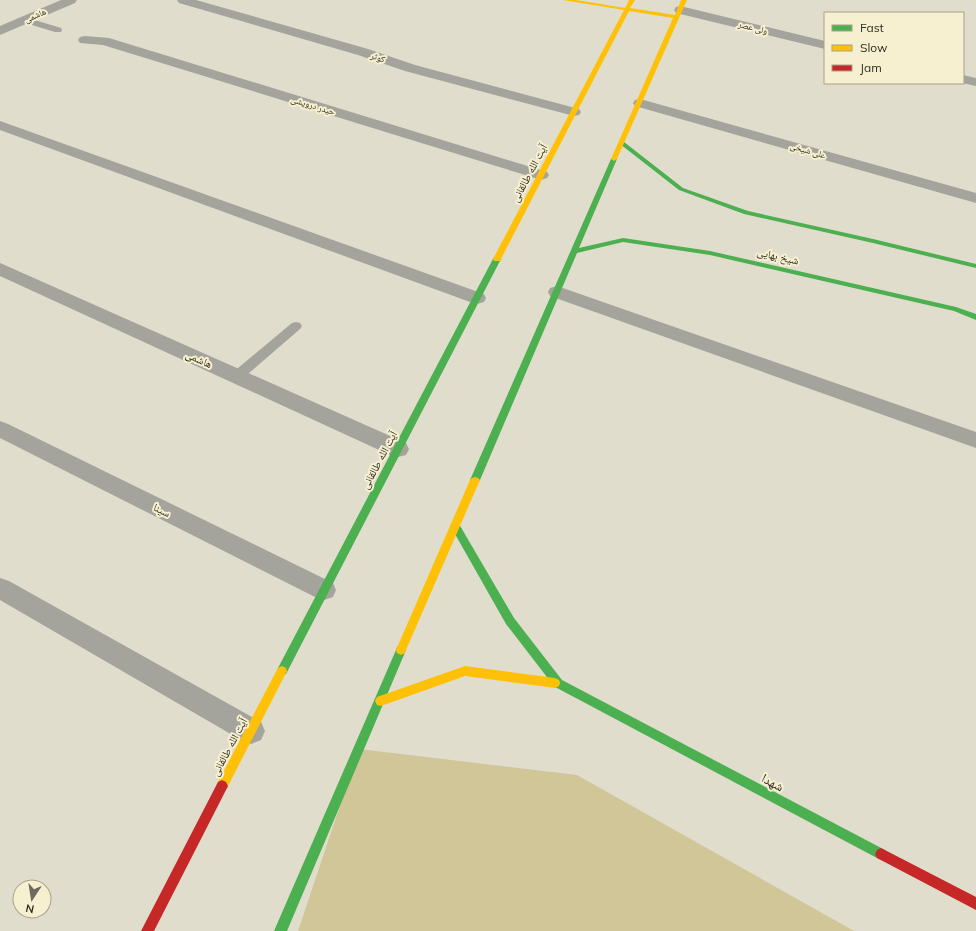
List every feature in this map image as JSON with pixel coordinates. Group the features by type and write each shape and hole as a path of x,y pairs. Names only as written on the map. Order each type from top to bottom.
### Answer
{"main road":[{"path":"280,931 381,701 573,252 640,103 680,9 627,10 566,0"},
{"name":"آیت الله طالقانی","path":"147,931 632,0"},
{"path":"622,143 681,189 746,213 873,240 976,266"},
{"name":"شیخ بهایی","path":"573,252 623,240 710,253 956,308 976,317"},
{"path":"456,527 510,621 558,683"},
{"path":"381,701 466,671 558,683"},
{"name":"شهدا","path":"558,683 976,904"}],"street":[{"name":"هاشمی","path":"0,31 71,0"},
{"name":"کوثر","path":"183,0 363,52 410,68 574,112"},
{"name":"ولی عصر","path":"680,9 824,45"},
{"name":"حیدر درویشی","path":"85,40 104,41 541,175"},
{"path":"964,79 976,82"},
{"name":"علی شیخی","path":"640,103 976,198"},
{"path":"0,125 477,298"},
{"name":"هاشمی","path":"0,269 398,449"},
{"path":"557,292 976,440"},
{"name":"سینا","path":"0,429 324,590"},
{"path":"0,588 251,731"}],"lane":[{"path":"25,20 58,30"},
{"path":"237,376 296,326"}],"shaded area":[{"path":"359,749 577,775 854,931 298,931"}],"traffic: fast":[{"path":"622,143 681,189 746,213 873,241 976,266"},
{"path":"475,480 614,159"},
{"path":"573,252 623,240 710,253 956,309 976,317"},
{"path":"282,671 497,259"},
{"path":"456,527 510,621 558,683 555,683"},
{"path":"280,931 401,650"},
{"path":"558,683 881,854"}],"traffic: slow":[{"path":"566,0 677,17"},
{"path":"497,259 632,0"},
{"path":"614,159 684,0"},
{"path":"401,650 475,480"},
{"path":"222,786 282,671"},
{"path":"381,701 465,671 555,683"}],"traffic: jam":[{"path":"147,931 222,786"},
{"path":"881,854 976,904"}]}
